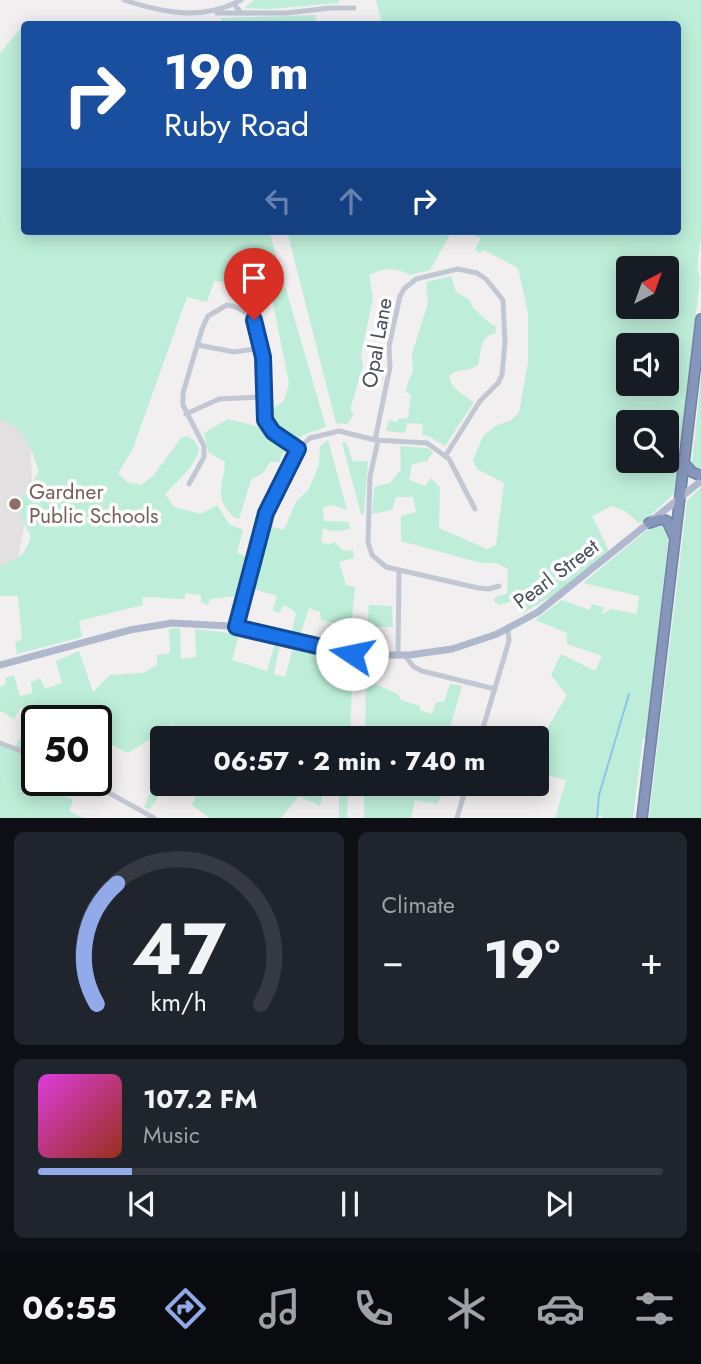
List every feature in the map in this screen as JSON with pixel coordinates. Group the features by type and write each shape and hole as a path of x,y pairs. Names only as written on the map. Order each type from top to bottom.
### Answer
{"highway":[{"path":"642,818 701,319"},
{"path":"684,463 701,479"},
{"path":"649,523 661,519 667,521 672,528 675,542"}],"main road":[{"name":"Pearl Street","path":"0,665 150,625 194,622 236,627 342,652 401,656 452,649 505,631 560,596 701,479"}],"street":[{"path":"124,0 168,12 286,13 354,8"},
{"path":"206,13 241,0"},
{"path":"234,4 241,13"},
{"name":"Opal Lane","path":"376,441 390,367 389,346 400,296 409,283 416,279 458,270 469,271 486,279 503,300 505,342 502,375 498,383 480,401 446,455"},
{"path":"189,484 204,457 204,446 186,414 183,393 208,316 227,305 246,311 254,320 261,348 265,420 270,429 298,449"},
{"path":"198,345 234,352 261,348"},
{"path":"186,414 219,399 263,397"},
{"path":"236,627 266,513 298,449 310,438 336,431 376,441 427,443 452,462 475,509"},
{"path":"376,441 370,476 369,547 378,562 399,570 484,589 499,586"},
{"path":"399,570 401,656 422,671 495,689"},
{"path":"484,726 510,636 505,631"},
{"path":"0,744 21,751"},
{"path":"112,795 154,818"},
{"path":"457,818 463,796"}],"shaded area":[{"name":"Gardner Public Schools","path":"0,415 30,430 32,485 18,559 0,566"}],"green space":[{"path":"254,0 339,0 339,3 269,9 244,8"},
{"path":"376,0 701,0 701,235 697,267 700,279 679,459 679,410 616,410 616,473 677,473 675,493 639,523 625,511 612,506 592,516 609,551 554,595 523,613 515,600 499,605 493,600 497,596 507,594 508,569 496,563 481,563 401,541 401,516 416,512 413,497 396,497 392,510 372,514 374,487 390,483 401,469 400,446 427,448 433,452 427,461 412,464 409,480 425,486 431,478 440,487 439,528 487,549 496,545 504,483 477,469 473,460 483,436 519,413 528,362 528,313 518,268 484,250 479,253 475,249 481,238 473,235 681,235 681,21 381,21"},
{"path":"317,15 315,21 222,21 221,18"},
{"path":"21,28 21,235 270,235 326,427 303,435 295,443 276,431 271,422 274,408 284,401 289,383 272,299 268,291 241,282 250,272 258,270 232,275 238,284 214,281 207,302 187,297 132,451 118,473 127,482 141,485 153,476 181,438 187,436 194,440 199,448 197,456 190,468 165,494 174,507 201,514 217,505 229,524 243,530 237,553 247,557 236,596 210,599 208,605 201,602 201,595 186,593 184,599 142,597 143,605 79,621 82,637 17,654 15,642 22,639 18,596 0,596 0,566 20,556 31,538 20,514 19,504 20,498 27,493 39,471 30,447 21,433 0,419 0,53"},
{"path":"288,235 450,235 430,270 410,275 390,269 369,275 373,298 361,355 363,366 350,410 354,414 347,424 336,423"},
{"path":"451,276 456,292 470,300 472,307 495,325 496,333 483,341 478,365 456,371 449,376 455,388 474,402 445,446 422,435 423,424 407,423 405,433 386,431 389,420 397,422 398,419 408,418 411,395 406,392 413,372 412,354 428,303 426,282"},
{"path":"701,374 701,472 697,472 692,466"},
{"path":"228,419 264,428 285,448 279,462 270,462 264,472 251,480 239,519 226,508 221,496 225,462 208,452 204,433"},
{"path":"328,440 347,510 333,505 323,507 324,521 349,522 350,529 323,529 321,542 328,545 334,542 344,551 353,550 354,558 339,562 346,585 355,587 351,628 321,620 320,612 309,608 300,635 292,632 296,612 284,605 279,613 273,610 277,596 250,588 266,525 284,530 295,503 309,489 319,465 320,446"},
{"path":"346,442 353,462 368,461 364,514 361,514 342,443"},
{"path":"701,487 701,818 649,818 687,501"},
{"path":"663,521 669,534 646,738 643,738 633,818 602,818 601,815 596,818 555,818 566,780 549,776 549,726 567,695 551,675 561,654 595,671 602,656 567,644 567,633 535,620 562,600 590,610 592,604 605,608 602,614 612,609 637,614 639,596 583,583 652,526"},
{"path":"369,605 392,606 393,627 375,627 372,650 365,649"},
{"path":"180,628 181,659 196,657 195,629 239,634 232,660 267,671 275,643 280,644 274,674 285,677 293,648 353,660 350,726 150,726 150,739 128,753 112,745 112,705 21,705 14,719 0,711 0,687 6,684 5,678 14,675 20,696 32,693 31,682 40,678 45,689 62,683 56,661 79,651 93,692 110,675 143,673 157,665 157,655 170,653 169,629"},
{"path":"366,680 398,694 401,700 420,706 420,710 432,714 436,702 444,702 450,684 462,686 450,726 365,726"},
{"path":"21,736 21,749 15,747"},
{"path":"0,744 21,752 21,796 64,796 73,800 69,811 84,818 0,818"},
{"path":"150,792 150,796 159,796 149,810 144,807"},
{"path":"196,796 299,796 281,818 210,818 192,805"},
{"path":"299,796 322,796 320,806"},
{"path":"339,796 348,796 347,818 339,818"},
{"path":"364,796 441,796 437,804 415,800 411,818 364,818"}],"water":[{"path":"247,248 263,252 270,259 269,266 250,272 238,284 229,262 234,255"}],"waterway":[{"path":"597,818 599,795 629,694"}],"place":[{"name":"Gardner Public Schools","path":"15,504"}],"route":[{"path":"254,320 263,357 265,420 273,432 298,449 266,513 236,627 352,654"}]}
